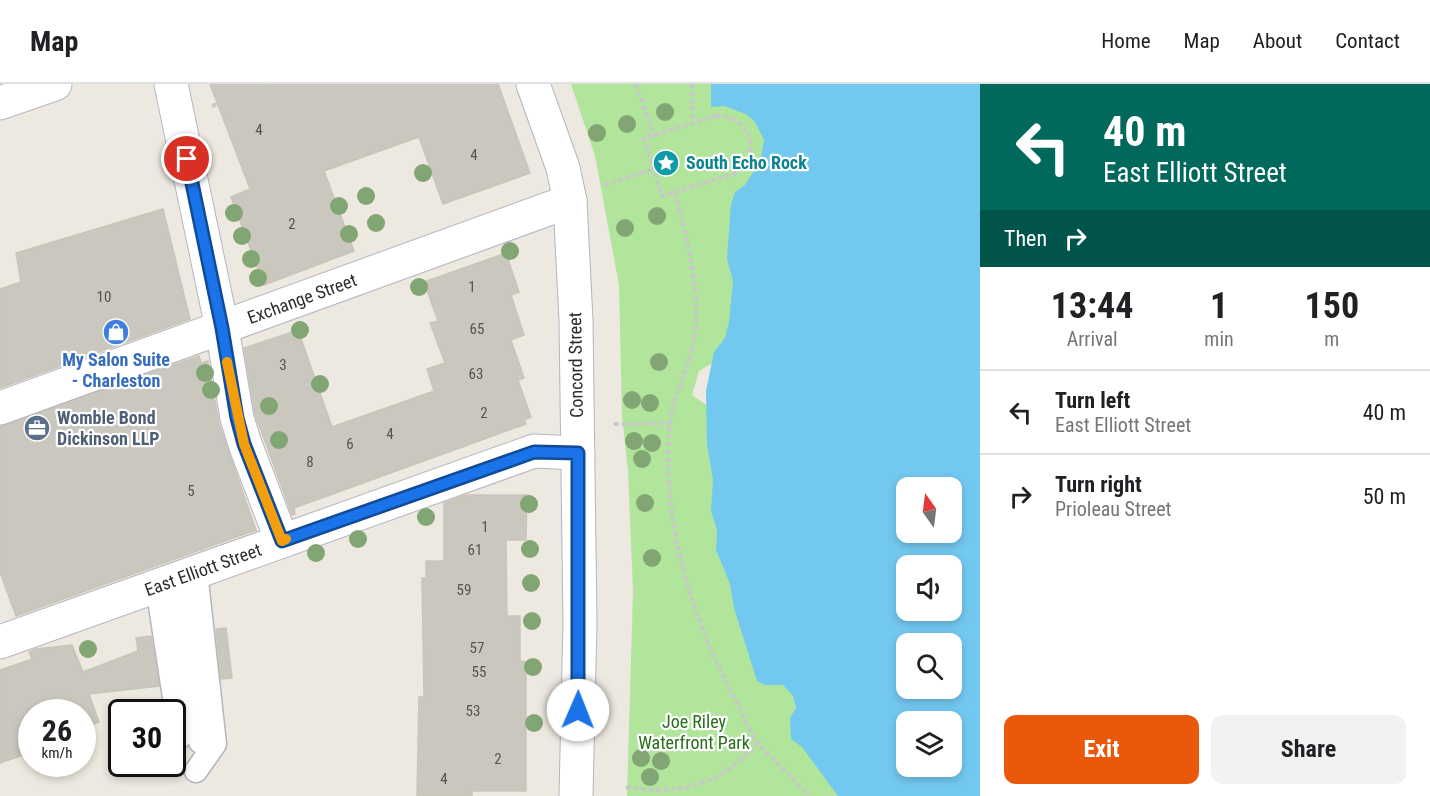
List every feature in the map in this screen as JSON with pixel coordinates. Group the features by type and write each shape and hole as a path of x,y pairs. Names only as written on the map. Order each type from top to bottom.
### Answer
{"street":[{"path":"0,103 55,84"},
{"path":"171,84 244,444 282,541"},
{"name":"Concord Street","path":"533,84 563,168 582,195 576,320 580,623 576,796"},
{"name":"Exchange Street","path":"0,408 582,195"},
{"name":"East Elliott Street","path":"0,642 534,452 578,453"}],"lane":[{"path":"176,579 179,699"},
{"path":"176,579 215,744 200,766"}],"path":[{"path":"208,107 272,84"},
{"path":"636,84 654,136"},
{"path":"692,84 693,123"},
{"path":"716,116 736,120 750,136 751,156 739,172 662,196 644,138 654,136 716,116"},
{"path":"582,195 654,169"},
{"path":"675,193 691,252 697,298 694,341 670,423 671,506 683,565 718,668 758,742 808,796"},
{"path":"611,424 670,423"},
{"path":"626,787 671,793 693,786 715,778 731,768 758,742"}],"green space":[{"name":"Joe Riley Waterfront Park","path":"571,84 854,84 718,360 699,371 692,395 715,411 888,457 897,555 896,621 904,621 905,633 896,633 896,699 946,699 950,711 896,711 896,777 962,777 962,745 980,796 627,796 633,591 628,471 622,416 619,285 595,156"}],"water":[{"path":"711,84 980,84 980,796 838,796 802,747 791,739 790,718 796,708 793,696 783,685 765,685 757,681 734,608 730,584 716,550 717,530 711,511 713,480 707,444 706,391 714,352 725,338 729,322 733,281 727,259 731,204 735,192 745,185 760,162 764,140 755,122 746,114 724,106 711,107"}],"building":[{"path":"210,84 498,84 530,173 443,204 419,137 324,171 354,251 264,285 231,197 250,189"},
{"path":"163,209 190,319 0,388 0,289 21,282 16,253"},
{"path":"506,253 519,292 511,295 524,335 511,340 524,378 518,380 531,417 524,420 526,424 294,508 295,514 292,515 255,414 244,348 298,330 332,427 434,391 427,369 445,363 430,323 438,321 424,282"},
{"path":"199,356 201,363 208,361 219,424 256,530 16,616 0,572 0,426"},
{"path":"466,495 527,495 526,540 506,540 507,616 520,616 520,661 526,662 526,791 472,791 472,796 417,796 419,697 424,697 422,578 426,578 426,561 444,561 444,503"},
{"path":"226,628 232,678 221,679 216,629"},
{"path":"151,636 159,686 89,694 91,699 18,699 18,757 0,763 0,670 32,659 29,652 36,649 72,645 83,672 138,651 136,638"}],"slow traffic":[{"path":"227,362 244,444 282,541 286,539"}],"place":[{"name":"South Echo Rock","path":"666,163"},
{"name":"My Salon Suite - Charleston","path":"116,332"},
{"name":"Womble Bond Dickinson LLP","path":"37,428"}],"route":[{"path":"187,159 222,328 237,418 244,444 282,541 534,452 578,453 580,623 578,710"}]}
